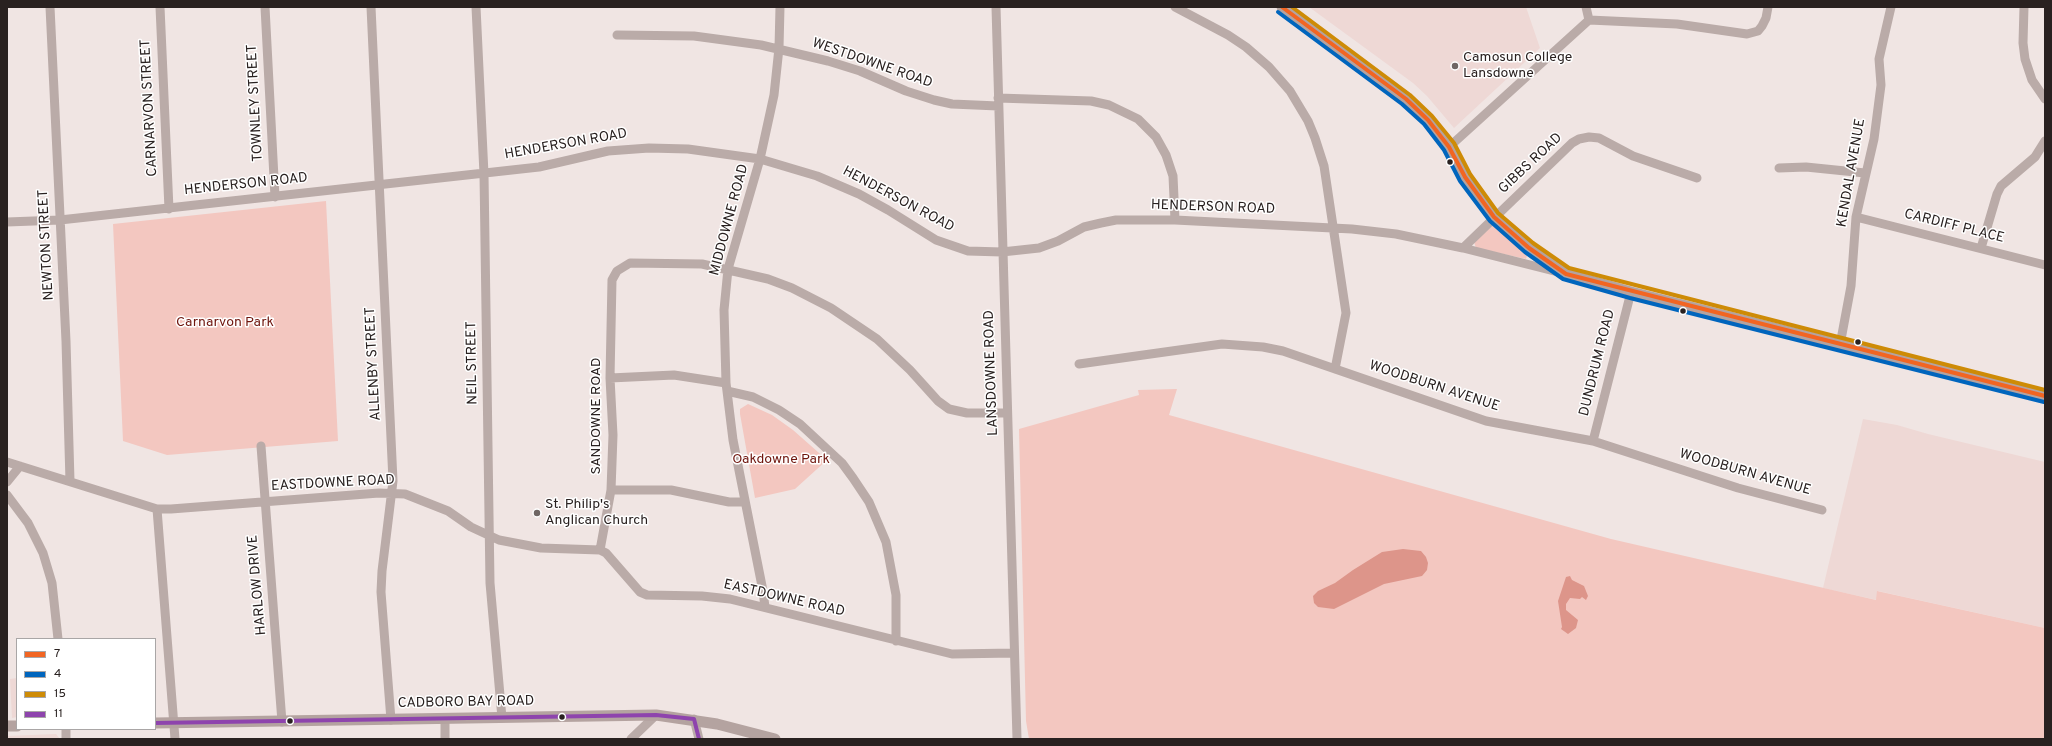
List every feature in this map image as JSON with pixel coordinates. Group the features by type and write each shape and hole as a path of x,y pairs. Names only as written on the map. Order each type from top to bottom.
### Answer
{"main road":[{"path":"1282,7 1406,99 1428,120 1449,147 1465,177 1494,217 1529,248 1566,274"},
{"name":"HENDERSON ROAD","path":"1566,274 1631,292 2045,396"},
{"name":"CADBORO BAY ROAD","path":"156,724 656,715 694,719 775,739"}],"street":[{"name":"NEWTON STREET","path":"50,7 67,356 70,481"},
{"name":"CARNARVON STREET","path":"160,7 169,209"},
{"name":"TOWNLEY STREET","path":"265,7 275,197"},
{"name":"ALLENBY STREET","path":"371,7 393,493 382,571 381,592 391,720"},
{"name":"NEIL STREET","path":"476,7 484,174 490,583 502,718"},
{"name":"MIDDOWNE ROAD","path":"765,607 733,440 726,387 724,310 728,269 760,159 774,95 779,48 780,7"},
{"name":"LANSDOWNE ROAD","path":"996,7 1017,739"},
{"path":"1175,7 1203,20 1246,47 1269,67 1290,91 1308,121 1324,166 1346,313 1335,369"},
{"path":"1586,7 1589,20"},
{"path":"1449,147 1589,20 1677,24 1747,34 1758,31 1762,26 1766,18 1768,7"},
{"name":"KENDAL AVENUE","path":"1840,345 1851,286 1856,217 1874,139 1881,85 1879,59 1891,7"},
{"path":"2024,7 2024,59 2032,80 2045,100"},
{"name":"WESTDOWNE ROAD","path":"618,35 694,36 779,48 860,71 906,91 934,100 958,104 1091,101 1109,105 1138,119 1156,137 1166,155 1173,176 1175,220"},
{"name":"GIBBS ROAD","path":"1463,248 1572,143 1589,137 1599,138 1633,156 1697,178"},
{"path":"1981,248 1997,194 2001,186 2034,157 2042,148 2045,141"},
{"name":"HENDERSON ROAD","path":"7,222 60,220 169,209 539,168 608,151 632,149 688,149 760,159 817,176 840,185 888,210 936,240 968,251 1002,252 1039,248 1058,241 1084,227 1116,220 1175,220 1334,228 1396,234 1463,248 1566,274"},
{"path":"1779,168 1806,167 1865,173"},
{"name":"CARDIFF PLACE","path":"1856,217 2045,265"},
{"name":"SANDOWNE ROAD","path":"600,550 612,490 613,435 610,378 612,280 617,271 623,266 630,263 639,262 702,264 728,269"},
{"path":"728,269 768,279 792,288 831,308 877,339 910,370 938,401 949,409 963,413 1007,413"},
{"name":"DUNDRUM ROAD","path":"1593,441 1631,292"},
{"name":"WOODBURN AVENUE","path":"1079,364 1201,346 1245,344 1283,351 1486,421 1593,441 1738,488 1822,510"},
{"path":"610,378 674,375 726,387 753,397 779,410 795,420 826,446 842,463 869,502 886,542 896,595 896,641"},
{"name":"HARLOW DRIVE","path":"261,446 282,722"},
{"name":"EASTDOWNE ROAD","path":"7,462 157,509 393,493 430,502 448,511 489,537 520,545 600,550 606,553 640,592 647,595 714,597 765,607 952,654 1014,653"},
{"path":"7,482 20,466"},
{"path":"612,490 671,490 729,502 745,502"},
{"path":"7,495 28,523 43,553 52,583 58,638"},
{"path":"157,509 175,739"},
{"path":"632,739 656,715"},
{"path":"445,719 445,739"},
{"path":"694,719 699,739"}],"shaded area":[{"name":"Camosun College Lansdowne","path":"1309,7 1526,7 1540,48 1454,128 1427,96 1413,83"},
{"path":"1863,419 1897,425 1928,434 2045,462 2045,628 1878,591 1877,600 1823,588"},
{"path":"1403,549 1421,551 1426,557 1428,563 1427,570 1422,576 1384,584 1334,609 1318,607 1314,603 1313,596 1318,591 1335,583 1382,552"},
{"path":"1570,576 1572,580 1584,586 1588,596 1586,600 1582,597 1580,599 1570,598 1566,604 1566,610 1578,620 1576,628 1568,634 1561,629 1562,627 1558,601 1566,577"},
{"path":"16,678 16,717 12,718 10,679"},
{"path":"56,734 60,739 7,739 7,736"}],"green space":[{"name":"Carnarvon Park","path":"326,201 338,441 167,455 123,441 113,224"},
{"path":"1492,226 1495,226 1527,256 1526,259 1476,248 1474,242"},
{"path":"1177,389 1169,415 1611,539 1876,600 1877,591 2045,628 2045,739 1029,739 1026,721 1019,429 1139,395 1138,390"},
{"name":"Oakdowne Park","path":"748,404 772,415 793,430 827,460 795,489 755,498 740,414 740,409"}],"transit line":[{"name":"7","path":"1282,7 1406,99 1428,120 1449,147 1465,177 1494,217 1529,248 1566,274 2045,396"},
{"name":"15","path":"1292,7 1410,95 1432,116 1454,143 1470,174 1498,213 1533,243 1569,268 2045,390"},
{"name":"4","path":"1278,12 1402,104 1424,124 1444,150 1460,181 1490,221 1525,252 1563,279 1630,298 2044,402"},
{"name":"11","path":"156,723 656,715 694,719 699,739"}],"place":[{"name":"Camosun College Lansdowne","path":"1455,66"},
{"name":"St. Philip's Anglican Church","path":"537,513"}]}
